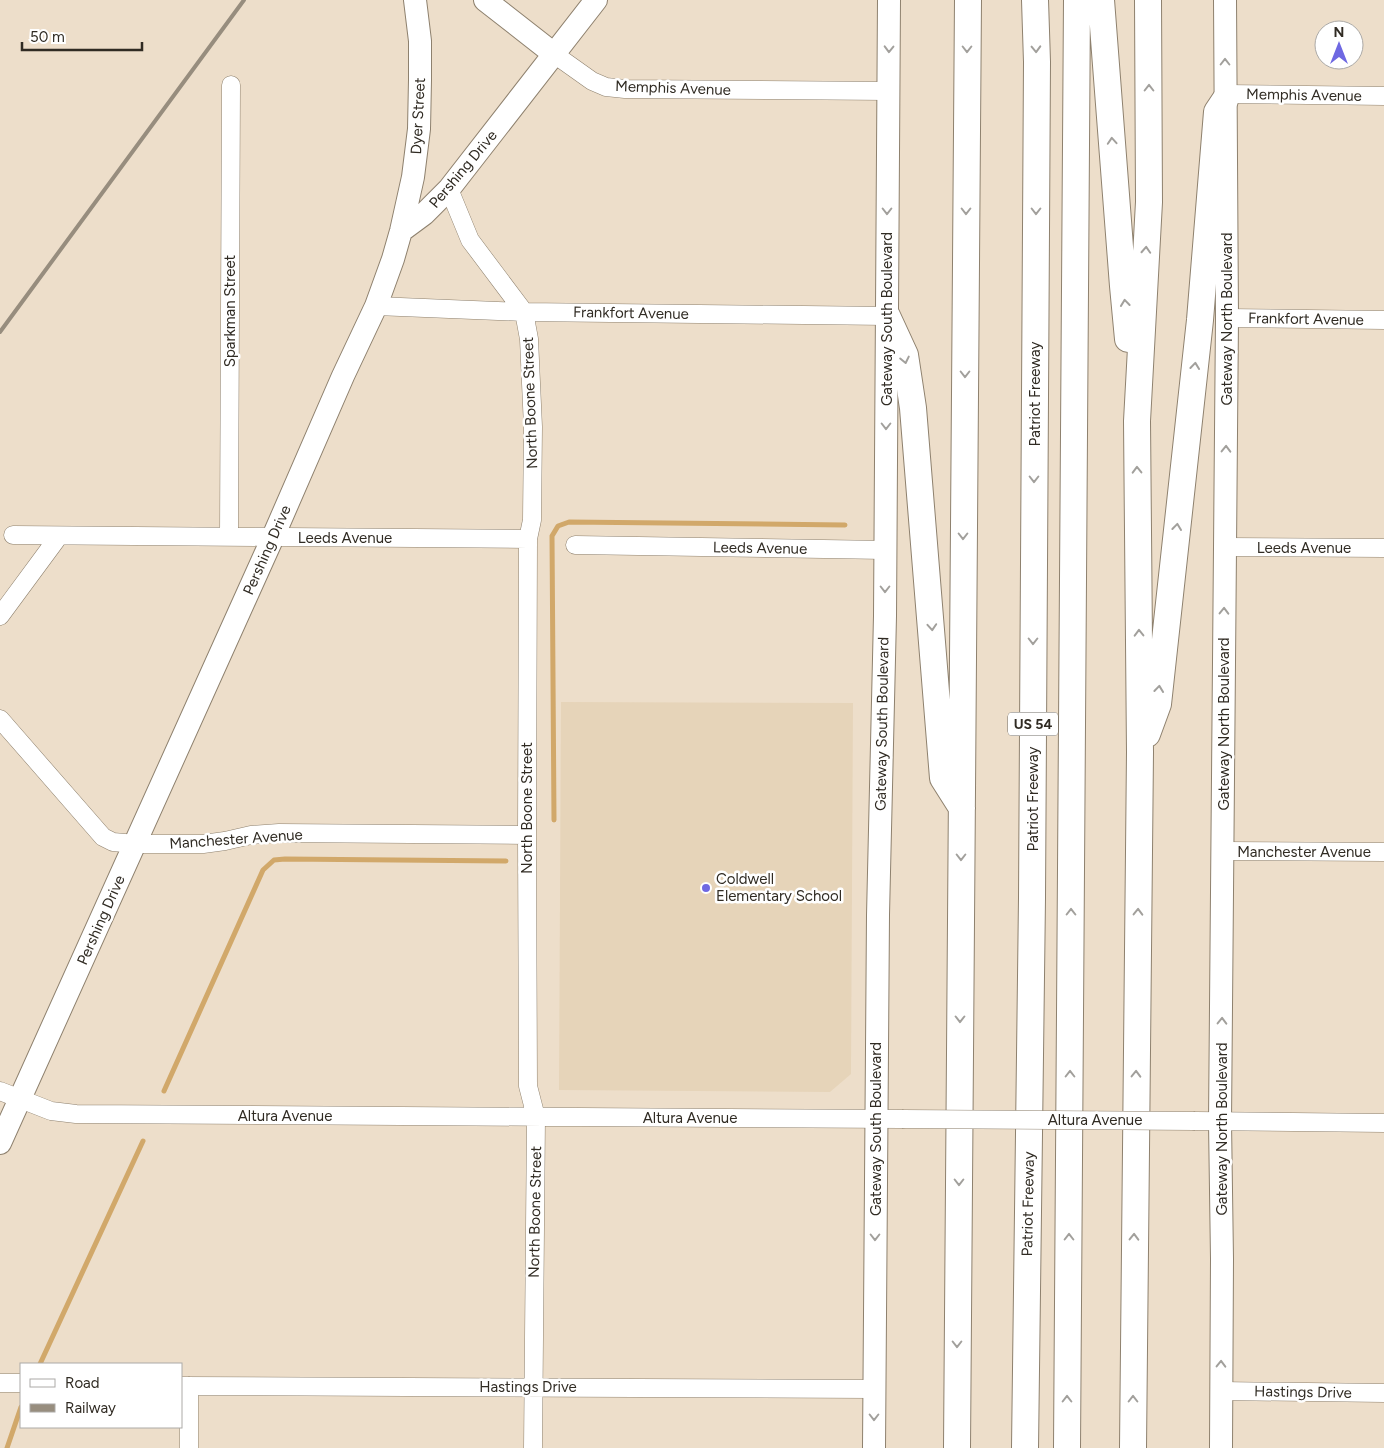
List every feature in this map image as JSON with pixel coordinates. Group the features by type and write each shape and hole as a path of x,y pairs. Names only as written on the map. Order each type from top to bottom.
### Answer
{"highway":[{"path":"957,1448 968,0"},
{"name":"Patriot Freeway","path":"1026,1448 1032,888 1037,72 1035,0"},
{"name":"US 54","path":"1067,1448 1077,0"},
{"path":"1101,0 1123,286 1137,422"},
{"path":"1133,1448 1140,752 1137,422 1149,202 1148,0"},
{"path":"1140,752 1158,704 1200,320 1217,112 1225,97"},
{"path":"887,316 905,355 913,408 943,778 962,808"}],"main road":[{"name":"Dyer Street","path":"401,231 413,177 419,128 420,40 415,0"},
{"name":"Memphis Avenue","path":"485,0 554,54"},
{"name":"Pershing Drive","path":"0,1143 10,1095 136,844 343,376 376,306 401,231 424,214 450,189 596,0"},
{"name":"Gateway South Boulevard","path":"874,1448 878,914 885,616 889,0"},
{"name":"Gateway North Boulevard","path":"1221,1448 1222,1259 1220,1122 1227,318 1225,0"}],"street":[{"name":"Memphis Avenue","path":"554,54 592,81 624,89 888,91"},
{"name":"Sparkman Street","path":"229,537 231,85"},
{"name":"Memphis Avenue","path":"1225,97 1384,96"},
{"name":"North Boone Street","path":"450,189 470,240 524,312 529,339 533,426 532,520 528,539 528,1086 536,1117 532,1448"},
{"name":"Frankfort Avenue","path":"376,306 524,312 887,316"},
{"name":"Frankfort Avenue","path":"1227,318 1384,320"},
{"name":"Leeds Avenue","path":"13,536 528,539"},
{"path":"0,616 59,536"},
{"name":"Leeds Avenue","path":"575,545 885,550"},
{"name":"Leeds Avenue","path":"1224,548 1384,548"},
{"name":"Manchester Avenue","path":"0,719 103,837 113,842 203,844 225,842 251,834 278,833 527,835"},
{"name":"Manchester Avenue","path":"1223,851 1384,852"},
{"name":"Altura Avenue","path":"10,1095 51,1111 76,1114 876,1118 1384,1123"},
{"path":"0,1383 20,1383"},
{"path":"185,1386 189,1448"},
{"name":"Hastings Drive","path":"185,1386 874,1389"},
{"name":"Hastings Drive","path":"1221,1391 1384,1393"}],"shaded area":[{"name":"Coldwell Elementary School","path":"561,702 853,703 851,1074 830,1092 559,1090"}],"waterway":[{"path":"554,820 552,536 558,526 569,522 845,525"},
{"path":"164,1091 263,870 274,860 506,861"},
{"path":"40,1363 143,1141"},
{"path":"7,1448 20,1410"}],"railway":[{"path":"0,332 244,0"}],"place":[{"name":"Coldwell Elementary School","path":"706,888"}]}
